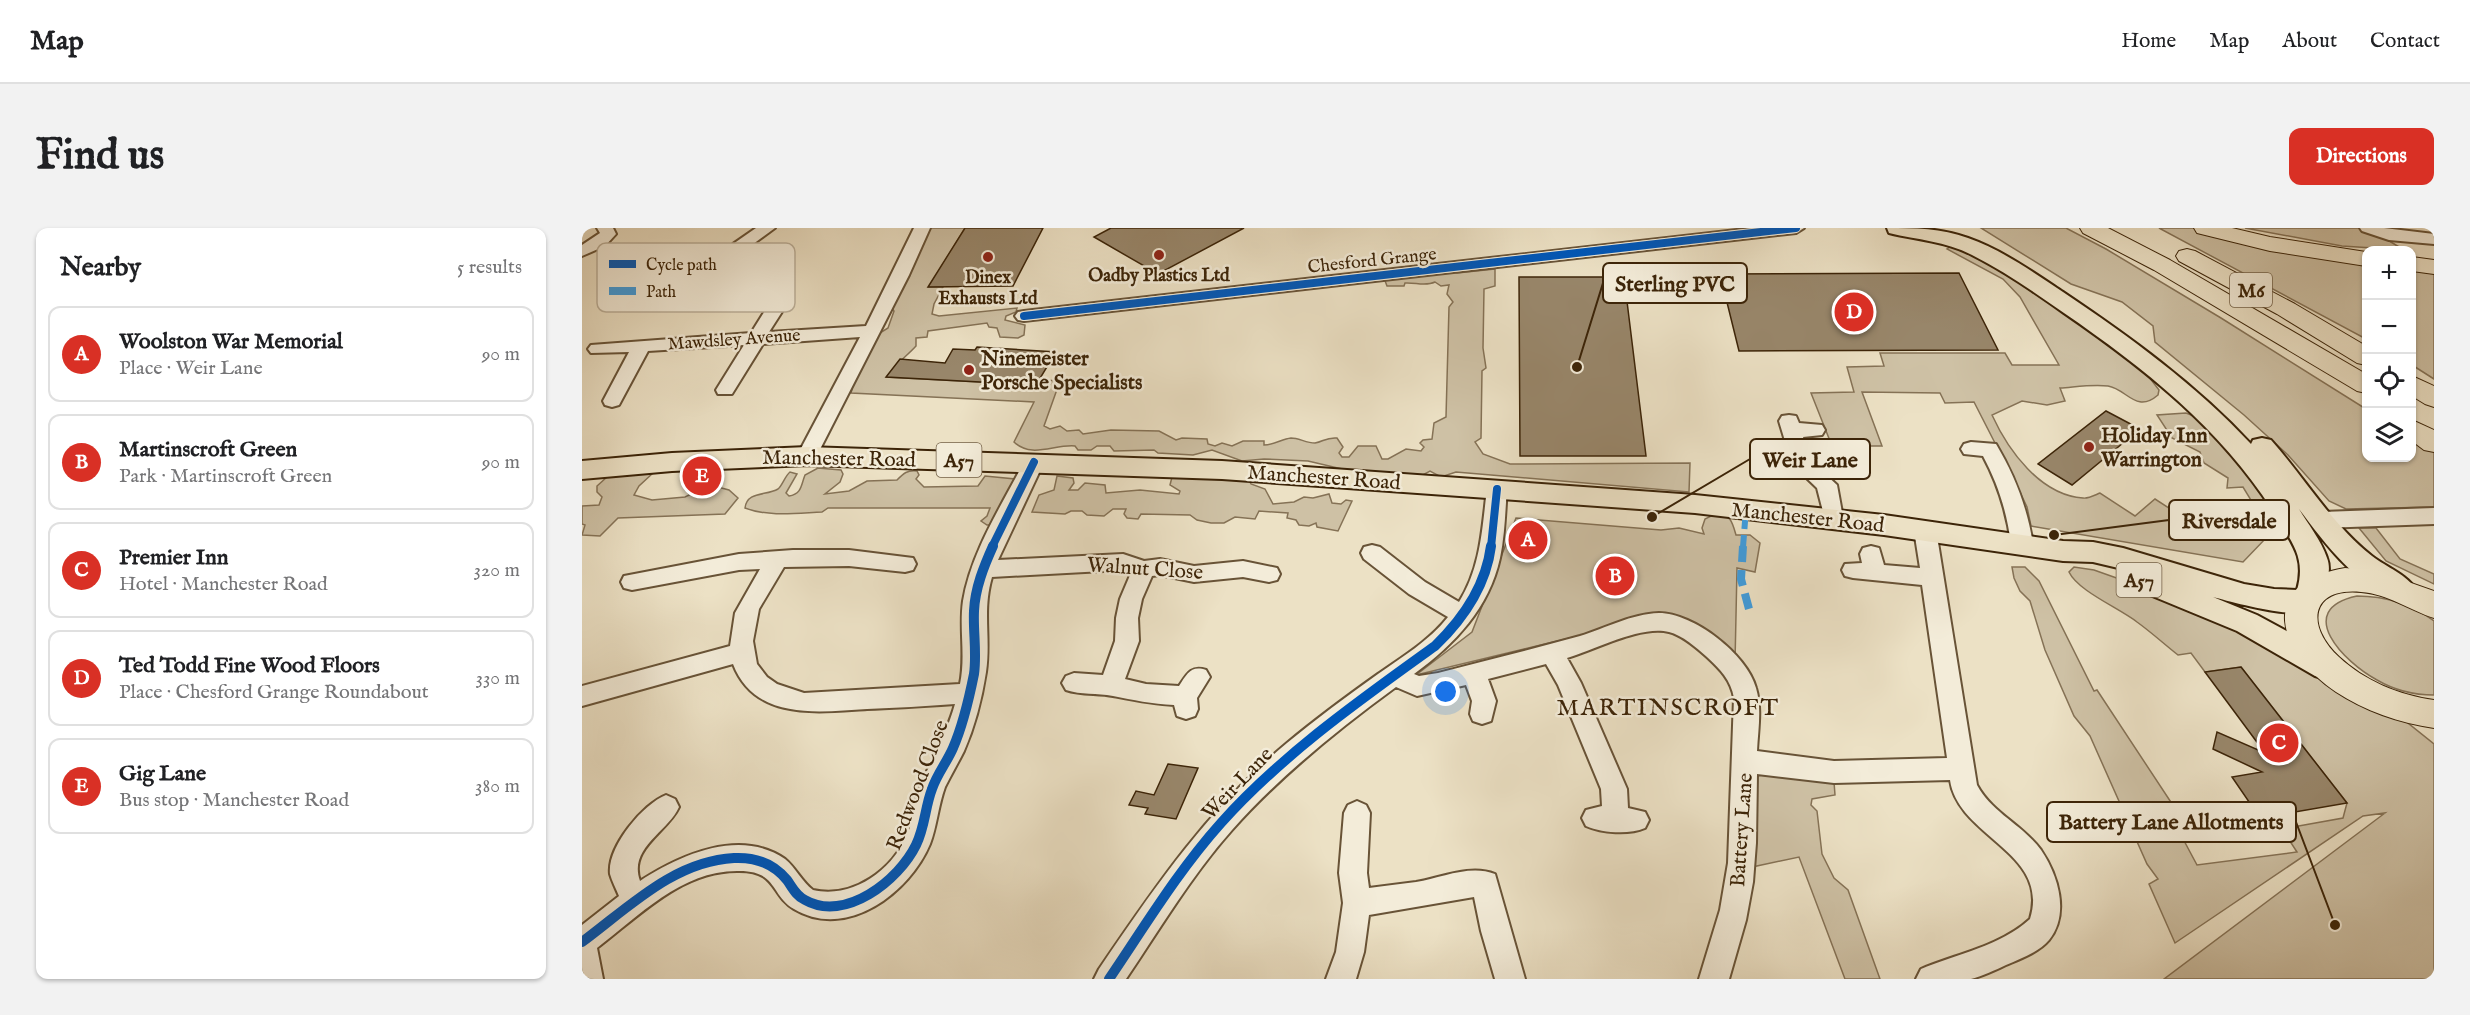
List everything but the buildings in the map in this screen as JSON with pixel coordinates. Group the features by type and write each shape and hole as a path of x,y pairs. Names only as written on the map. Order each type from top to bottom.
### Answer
{"highway":[{"name":"M6","path":"2091,228 2362,382"},
{"name":"M6","path":"2133,228 2286,309 2362,354"},
{"name":"M6","path":"2205,228 2298,249 2362,258"},
{"path":"2416,265 2434,267"},
{"name":"M6","path":"2210,294 2362,397"},
{"path":"2416,387 2434,398"},
{"path":"2416,416 2434,427"},
{"path":"2416,432 2434,443"},
{"name":"A57","path":"2426,718 2378,699 2339,676 2316,654 2305,635 2301,618 2307,597 2331,582 2351,580 2385,585 2406,592 2434,606"}],"main road":[{"path":"1894,229 1912,231 1931,228"},
{"path":"1971,228 1996,247 2103,314 2180,372 2248,433 2296,485 2344,548 2384,581 2406,592"},
{"path":"1894,229 1942,237 1973,247 2022,276 2107,333 2164,376 2236,443 2276,494 2311,550 2315,563 2316,575 2307,597"},
{"name":"Manchester Road","path":"582,470 683,461 807,456 1222,470 1497,489 1695,504 1833,518 2063,551 2082,550 2271,601 2307,597"},
{"path":"2157,569 2180,568 2263,588 2284,586 2290,583 2298,572 2295,525"},
{"name":"Manchester Road","path":"2063,551 2083,563 2162,588 2220,610 2308,655 2339,676"}],"street":[{"path":"582,250 605,238 608,234 605,228"},
{"path":"745,243 767,228"},
{"path":"807,456 901,275 922,228"},
{"name":"Chesford Grange","path":"1024,316 1796,228"},
{"path":"2368,228 2389,236 2434,239"},
{"path":"725,390 775,312"},
{"name":"Mawdsley Avenue","path":"597,349 871,331"},
{"path":"612,401 642,346"},
{"path":"1815,430 1790,425 1802,464 1827,485 1833,518"},
{"path":"1971,449 1989,449 2006,478 2015,502 2022,544"},
{"name":"Redwood Close","path":"582,942 606,925 635,899 667,878 713,860 740,858 763,861 778,871 798,897 808,903 834,905 853,900 881,887 902,869 917,846 930,794 956,742 976,656 974,604 985,569 1034,462"},
{"name":"Weir Lane","path":"1109,979 1176,881 1221,823 1298,747 1453,630 1475,593 1489,559 1497,489"},
{"path":"2322,520 2434,516"},
{"path":"1925,530 1964,786 1973,805 2020,845 2037,867 2045,889 2046,912 2039,930 2032,937 1931,979"},
{"path":"1372,553 1417,588 1461,614"},
{"path":"647,574 739,562 802,557 849,558 906,564"},
{"path":"777,560 747,610 742,633 741,652 751,678 762,688 785,699 804,703 969,693"},
{"name":"Walnut Close","path":"985,569 1123,562 1144,569 1160,567 1194,574 1243,569 1272,575"},
{"path":"1866,565 1933,578"},
{"path":"1111,686 1127,641 1127,618 1131,599 1144,569"},
{"name":"Battery Lane","path":"1552,652 1637,626 1670,623 1685,629 1705,643 1742,679 1746,694 1745,761 1736,900 1714,979"},
{"path":"582,696 741,652"},
{"path":"1395,675 1417,686 1552,652 1569,683 1614,789 1616,819"},
{"path":"1474,673 1484,701 1482,714"},
{"path":"1071,683 1111,686 1146,693 1190,694"},
{"path":"1745,761 1834,772 1961,769"},
{"path":"635,899 626,881 625,863 634,826 666,807"},
{"path":"1341,979 1350,952 1357,903 1353,873 1357,813"},
{"path":"1357,903 1417,895 1492,878 1495,931 1510,979"},
{"path":"582,947 588,979"}],"shaded area":[{"path":"928,228 965,228 929,287 943,287 934,304 932,314 939,316 1017,308 1016,312 1006,316 1005,320 1025,325 1024,335 1018,338 1000,337 997,328 989,327 987,323 928,331 927,337 916,338 916,346 887,377 1036,385 1044,380 1060,381 1044,426 1050,429 1060,426 1067,431 1079,430 1083,434 1111,430 1159,431 1176,440 1182,438 1207,439 1208,444 1215,446 1222,443 1232,446 1243,441 1264,441 1264,445 1268,445 1291,438 1315,443 1337,438 1343,447 1339,453 1342,457 1349,457 1358,446 1376,446 1382,459 1388,459 1406,449 1421,451 1424,447 1420,443 1423,440 1432,439 1434,423 1446,417 1449,307 1453,302 1447,294 1449,285 1441,286 1435,282 1387,286 1384,278 1405,278 1446,270 1457,273 1495,269 1495,286 1484,289 1483,348 1486,368 1482,371 1481,438 1475,442 1483,454 1510,464 1690,463 1689,492 1456,472 1441,477 1430,471 1421,476 1342,469 1308,461 1264,459 1242,461 1212,450 1193,455 1158,453 1154,450 1114,451 1110,446 1097,446 1091,450 1078,450 1075,446 1067,446 1028,450 1014,442 1034,402 851,393 859,365 868,347 880,333 888,328 894,311 890,305"},
{"path":"1981,228 2066,228 2106,249 2221,318 2362,406 2362,462 2416,462 2416,440 2434,451 2434,507 2346,509 2329,501 2288,455 2244,415 2155,342 2153,326 2122,302 2071,284"},
{"path":"2159,228 2195,228 2293,252 2362,262 2362,337"},
{"path":"2245,228 2368,228 2397,246 2342,246"},
{"path":"1954,244 1972,251 2092,328 2146,373 2159,390 2158,395 2144,402 2132,399 2108,386 2060,388 2065,401 2047,405 2022,401 1992,415 2016,456 2040,480 2053,489 2083,498 2100,493 2135,516 2155,499 2175,512 2254,505 2243,487 2227,488 2228,478 2204,463 2200,452 2172,438 2157,415 2186,413 2199,418 2276,509 2263,511 2271,523 2268,536 2243,562 2031,526 2027,507 1974,402 1945,403 1940,393 1862,392 1882,446 1832,446 1811,393 1854,392 1847,367 1884,366 1880,353 2005,353 2012,365 2059,365 2020,297 2003,279 1947,249"},
{"path":"2416,268 2434,270 2434,379 2416,368"},
{"path":"818,468 841,470 843,474 840,482 825,494 849,491 867,481 897,480 911,471 917,471 919,475 916,479 924,487 978,486 985,476 1015,479 998,525 987,525 981,521 987,516 990,508 828,508 822,512 783,514 763,513 745,508 746,503 753,496 778,489 790,472 797,474 786,493 789,496 793,495 800,488 805,475"},
{"path":"647,471 652,474 639,486 634,495 652,500 685,497 706,487 714,486 729,490 738,498 725,514 618,518 600,536 582,535 585,525 582,524 582,506 599,505 602,497 597,492 597,486 607,477"},
{"path":"1173,473 1249,480 1251,484 1265,489 1273,504 1329,494 1332,503 1341,504 1346,500 1352,501 1338,531 1317,527 1316,523 1309,526 1299,525 1296,520 1287,518 1288,513 1259,511 1255,519 1235,517 1224,523 1197,520 1190,515 1141,514 1138,519 1127,518 1124,514 1126,509 1113,509 1104,516 1087,515 1082,511 1071,511 1065,514 1032,512 1039,495 1054,490 1057,476 1073,478 1074,483 1069,490 1078,490 1085,483 1105,485 1106,493 1140,490 1179,494 1180,491 1170,485"},
{"path":"1717,513 1730,520 1736,535 1750,535 1760,543 1755,572 1737,568 1735,663 1711,640 1669,614 1416,675 1472,632 1516,518 1661,530 1679,528 1704,534 1702,528 1705,519"},
{"path":"2359,528 2376,528 2400,559 2434,574 2434,584 2386,561"},
{"path":"2012,567 2025,567 2039,581 2094,691 2097,690 2182,819 2174,822 2197,865 2297,852 2282,829 2343,818 2347,803 2241,667 2205,672 2191,653 2178,655 2137,622 2081,586 2069,572 2074,567 2094,570 2190,604 2404,720 2434,744 2434,979 2164,979 2385,813 2363,816 2175,943 2149,884 2158,879 2147,864 2090,736 2074,716 2045,650 2030,601 2020,591"},
{"path":"2357,596 2397,602 2434,621 2434,695 2390,687 2364,672 2339,650 2326,624 2328,613 2338,603"},
{"path":"1752,773 1834,782 1835,795 1812,799 1811,805 1817,811 1822,854 1834,878 1848,890 1880,979 1845,979 1799,857 1752,867"}],"marked path":[{"path":"1746,509 1741,579 1749,609"}],"cycle path":[{"path":"1024,316 1796,228"},
{"path":"582,942 649,891 684,870 704,863 738,858 762,862 781,873 807,902 830,905 861,898 888,882 899,871 916,845 935,780 953,748 964,716 974,672 974,610 982,574 1002,525 1034,462"},
{"path":"1109,979 1191,860 1245,798 1296,750 1435,646 1452,628 1475,595 1489,559 1497,489"}],"place":[{"name":"Oadby Plastics Ltd","path":"1159,255"},
{"name":"Dinex Exhausts Ltd","path":"988,257"},
{"name":"Ted Todd Fine Wood Floors","path":"1854,312"},
{"name":"Sterling PVC","path":"1577,367"},
{"name":"Ninemeister Porsche Specialists","path":"969,370"},
{"name":"Holiday Inn Warrington","path":"2089,447"},
{"name":"Gig Lane","path":"702,476"},
{"name":"Weir Lane","path":"1652,517"},
{"name":"Riversdale","path":"2054,535"},
{"name":"Woolston War Memorial","path":"1528,540"},
{"name":"Martinscroft Green","path":"1615,576"},
{"name":"Premier Inn","path":"2279,743"},
{"name":"Battery Lane Allotments","path":"2335,925"}],"district":[{"name":"MARTINSCROFT","path":"1668,707"}]}
